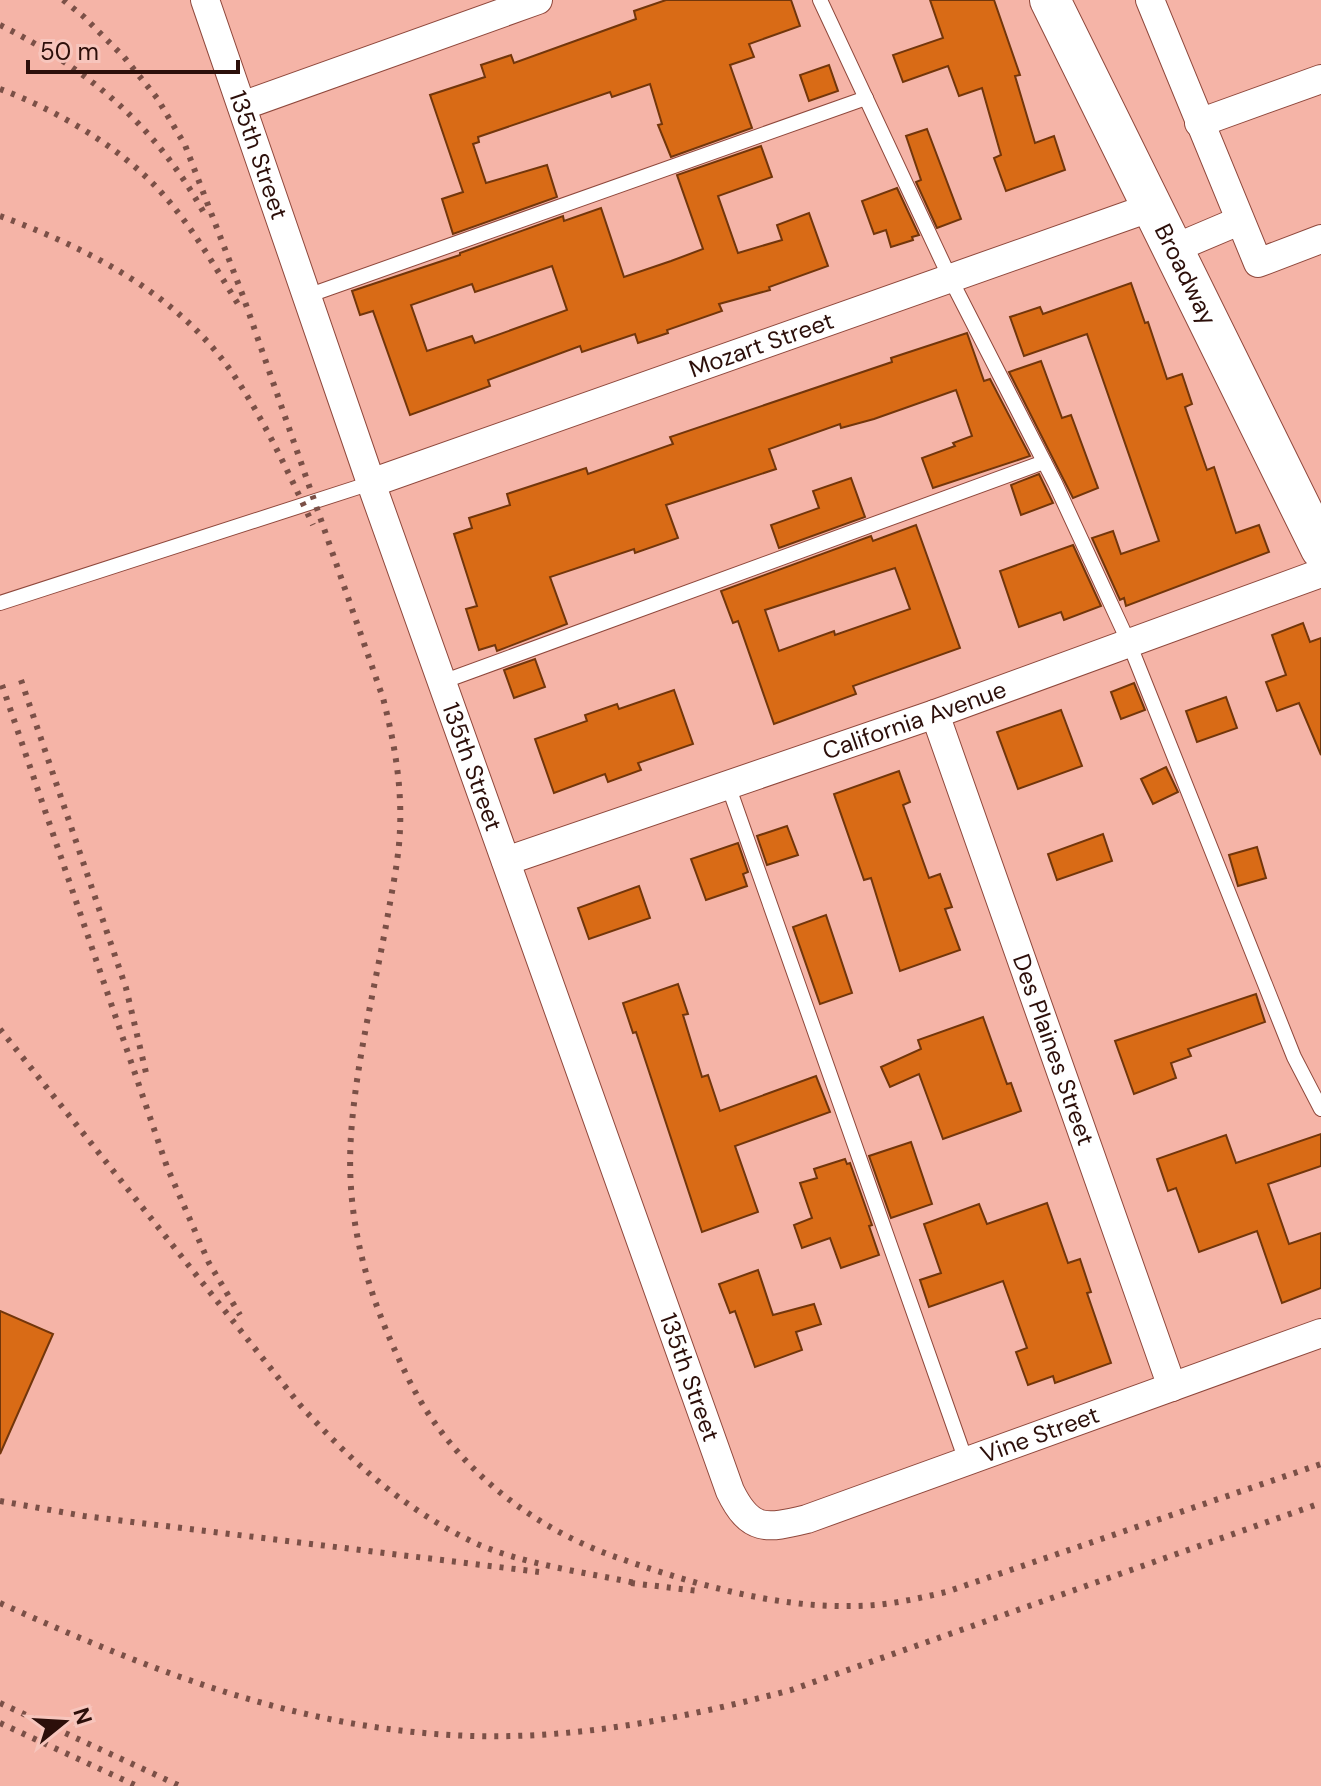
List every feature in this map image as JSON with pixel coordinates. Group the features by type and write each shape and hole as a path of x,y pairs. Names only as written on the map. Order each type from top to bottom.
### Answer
{"street":[{"name":"135th Street","path":"205,0 371,483 730,1491 740,1512 757,1525"},
{"path":"242,106 538,0"},
{"name":"Broadway","path":"1050,0 1321,549"},
{"path":"1159,3 1199,123 1258,263 1321,239"},
{"path":"1199,123 1321,79"},
{"name":"Mozart Street","path":"371,483 1152,207"},
{"path":"1173,249 1239,221"},
{"name":"California Avenue","path":"506,861 935,714 1321,573"},
{"name":"Des Plaines Street","path":"935,714 1172,1387"},
{"name":"Vine Street","path":"757,1525 776,1527 807,1519 1321,1333"}],"lane":[{"path":"820,0 950,278 1044,462 1129,643 1294,1057 1321,1109"},
{"path":"307,296 866,98"},
{"path":"442,682 1044,462"},
{"path":"0,603 371,483"},
{"path":"728,785 966,1461"}],"building":[{"path":"666,0 791,0 800,26 749,44 754,57 730,65 752,128 671,157 658,125 662,124 650,84 612,97 610,92 478,137 479,142 473,144 486,183 547,165 557,197 453,234 442,199 463,192 430,95 485,77 481,65 511,55 514,63 636,19 634,11"},
{"path":"930,0 994,0 1020,75 1015,76 1035,143 1054,136 1065,170 1006,191 994,158 1001,155 982,88 959,96 948,66 903,82 893,55 943,38"},
{"path":"829,65 838,91 809,101 800,75"},
{"path":"927,129 961,219 937,228 916,182 921,180 906,136"},
{"path":"761,146 772,177 718,196 738,253 782,240 777,225 809,213 828,266 769,287 770,290 719,304 722,311 667,330 668,333 638,343 635,334 582,352 580,346 488,380 490,386 410,415 373,311 360,315 352,291 563,216 564,221 601,208 624,277 671,261 703,249 677,175","holes":["552,266 567,310 475,343 472,336 427,351 411,305 472,284 475,292"]},
{"path":"897,188 919,235 891,247 886,230 874,234 862,201"},
{"path":"1131,283 1167,379 1182,374 1192,404 1185,407 1207,470 1214,467 1236,533 1259,525 1269,552 1126,606 1124,598 1120,600 1092,538 1113,531 1121,554 1159,541 1087,334 1024,356 1010,317 1040,307 1043,314"},
{"path":"967,333 984,381 990,379 1030,456 933,488 922,458 972,436 956,390 874,419 841,428 840,424 769,449 776,469 666,505 678,538 550,577 567,624 497,651 495,645 479,650 466,609 477,606 454,534 472,528 469,518 510,505 507,494 586,468 588,474 673,444 670,437 892,362 891,358"},
{"path":"1041,361 1062,418 1071,415 1098,488 1073,498 1009,372"},
{"path":"1039,474 1053,503 1021,515 1011,485"},
{"path":"851,478 865,517 779,548 771,525 819,508 813,491"},
{"path":"916,525 960,648 853,686 856,694 774,724 738,621 733,623 721,591 871,536 873,541","holes":["895,568 910,609 779,651 765,610"]},
{"path":"1073,545 1101,606 1064,620 1061,612 1019,627 1000,571"},
{"path":"1303,623 1310,642 1321,638 1321,755 1299,703 1277,711 1266,682 1286,675 1272,635"},
{"path":"535,659 545,687 514,698 504,670"},
{"path":"1134,683 1145,710 1121,719 1111,692"},
{"path":"674,690 693,744 638,763 641,770 608,782 605,774 554,793 535,739 587,721 585,715 617,704 619,709"},
{"path":"1226,697 1237,728 1197,742 1186,711"},
{"path":"1061,710 1082,766 1018,789 997,732"},
{"path":"1166,767 1178,792 1153,804 1141,779"},
{"path":"899,771 910,802 903,805 929,878 940,874 952,907 945,909 960,950 900,971 871,878 864,880 834,794"},
{"path":"787,826 798,855 767,865 757,836"},
{"path":"1103,834 1112,861 1057,880 1048,854"},
{"path":"738,843 748,872 743,874 747,886 706,900 691,859"},
{"path":"1257,847 1266,878 1238,886 1229,855"},
{"path":"639,886 650,918 589,939 578,908"},
{"path":"826,915 852,993 820,1004 793,927"},
{"path":"678,984 688,1014 683,1015 702,1077 708,1075 720,1111 816,1076 830,1112 735,1146 758,1212 702,1232 636,1032 633,1033 623,1003"},
{"path":"1256,994 1265,1022 1188,1049 1191,1056 1171,1063 1176,1078 1134,1094 1115,1041"},
{"path":"983,1017 1007,1084 1011,1083 1021,1111 943,1139 919,1074 890,1087 881,1067 921,1049 918,1040"},
{"path":"1321,1134 1321,1166 1268,1184 1289,1244 1321,1233 1321,1288 1282,1303 1257,1231 1199,1252 1176,1188 1168,1191 1157,1159 1226,1135 1236,1163"},
{"path":"911,1142 932,1204 891,1218 869,1156"},
{"path":"845,1159 847,1164 850,1163 872,1225 869,1226 879,1255 841,1268 830,1238 802,1248 794,1225 812,1218 800,1183 817,1178 814,1169"},
{"path":"1047,1203 1068,1263 1080,1259 1091,1292 1087,1293 1111,1363 1055,1383 1053,1376 1028,1385 1016,1352 1027,1348 1003,1281 929,1307 920,1280 941,1273 924,1224 979,1204 987,1224"},
{"path":"758,1270 773,1315 814,1304 821,1324 796,1332 802,1350 755,1367 735,1311 730,1313 719,1284"},
{"path":"0,1311 53,1334 0,1454"}],"railway":[{"path":"63,0 124,57 157,98 185,145 243,296 383,698 398,779 399,840 357,1081 351,1135 352,1201 363,1263 383,1322 410,1382 447,1439 469,1464 521,1508 579,1542 610,1555 699,1584 761,1598 854,1606 912,1600 946,1592 1321,1464"},
{"path":"0,25 62,61 117,103 164,153 204,213"},
{"path":"0,89 43,107 86,131 144,175 182,218 238,304"},
{"path":"0,216 98,259 129,277 186,320 211,346 245,392 313,525"},
{"path":"21,680 126,988 147,1077"},
{"path":"2,685 167,1167 209,1263 240,1315"},
{"path":"0,1029 300,1405 379,1482 447,1529 492,1550 533,1562 640,1584"},
{"path":"0,1501 84,1516 539,1572"},
{"path":"0,1603 172,1674 289,1710 411,1732 474,1736 554,1734 674,1717 791,1690 1321,1503"},
{"path":"631,1583 698,1591"},
{"path":"0,1703 180,1786"},
{"path":"0,1723 137,1786"}]}
